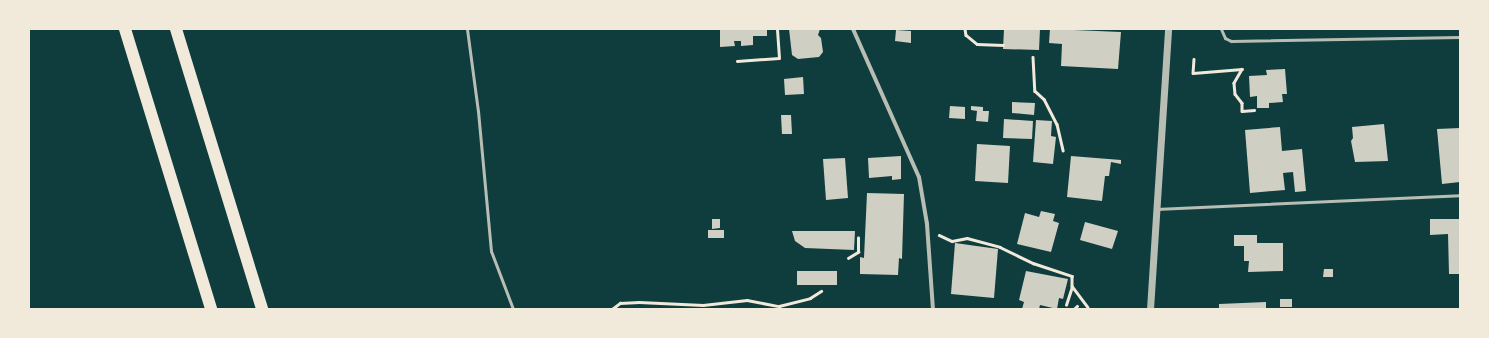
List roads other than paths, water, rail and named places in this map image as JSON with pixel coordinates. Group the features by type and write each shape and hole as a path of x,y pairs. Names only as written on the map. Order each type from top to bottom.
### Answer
{"highway":[{"path":"125,29 211,309"},
{"path":"176,29 262,309"}],"street":[{"path":"853,29 919,177 927,224 933,309"},
{"path":"1150,309 1168,29"}],"lane":[{"path":"467,29 478,111 491,251 513,309"},
{"path":"1221,29 1225,38 1231,41 1460,37"},
{"path":"1156,209 1460,195"}]}
